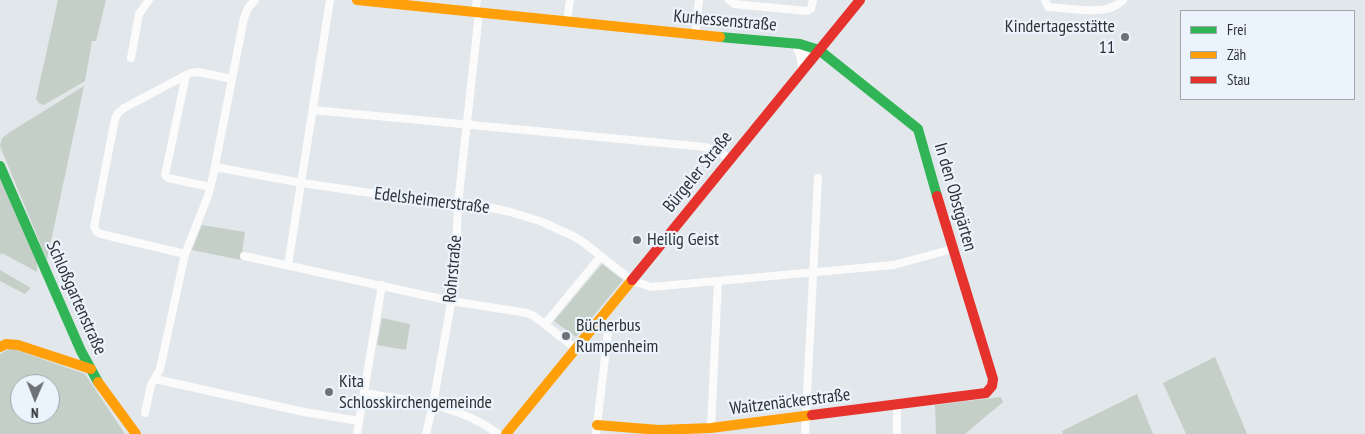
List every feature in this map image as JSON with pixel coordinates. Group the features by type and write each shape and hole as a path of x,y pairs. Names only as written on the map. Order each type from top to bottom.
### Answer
{"street":[{"path":"131,58 139,14 149,0"},
{"path":"288,265 330,0"},
{"name":"Kurhessenstraße","path":"357,0 795,46 800,44 816,54"},
{"name":"Rohrstraße","path":"426,434 433,404 455,275 458,204 467,125 477,0"},
{"path":"567,22 570,0"},
{"path":"694,0 699,0 695,35"},
{"path":"729,0 734,4 807,12 811,9 813,0"},
{"name":"Bürgeler Straße","path":"506,434 860,0"},
{"path":"1045,0 1048,7 1105,10 1119,5 1122,0"},
{"path":"145,412 151,385 160,369 185,254 210,187 244,18 251,1"},
{"name":"Kurhessenstraße","path":"795,46 801,58 802,71"},
{"name":"In den Obstgärten","path":"816,54 918,129 952,249 993,379 992,386 986,393"},
{"path":"185,254 97,232 94,226 114,123 118,113 124,108 192,72 232,79"},
{"path":"186,75 165,175 168,178 210,187"},
{"path":"313,110 705,148 718,151 730,159"},
{"name":"Schloßgartenstraße","path":"0,166 55,294 91,369 115,408 136,434"},
{"name":"Edelsheimerstraße","path":"215,167 302,183 415,200 494,208 540,221 578,239 631,280 647,287 655,288 894,265 952,249"},
{"path":"805,434 818,178"},
{"path":"244,256 451,301 527,312 575,348"},
{"path":"545,324 601,256"},
{"path":"711,428 718,281"},
{"path":"357,434 382,286"},
{"path":"596,429 608,332 606,326 598,320"},
{"path":"0,347 6,344 18,345 91,369"},
{"path":"154,379 304,412 359,421"},
{"path":"364,393 450,408 477,420 498,434"},
{"name":"Waitzenäckerstraße","path":"596,429 659,430 711,428 986,393"},
{"path":"896,405 897,434"}],"shaded area":[{"path":"58,0 106,0 96,41 92,41 85,81 44,105 36,99"},
{"path":"84,86 47,260 0,146 2,138 10,132"},
{"path":"0,174 37,261 37,272 2,253 0,255"},
{"path":"202,225 245,232 241,260 192,250"},
{"path":"602,264 623,280 576,337 554,321"},
{"path":"0,270 31,288 25,294 0,281"},
{"path":"382,318 410,324 406,350 377,345"},
{"path":"11,348 85,374 125,434 0,434 0,354"},
{"path":"1215,357 1247,434 1186,434 1163,383"},
{"path":"1137,394 1153,434 1063,434 1062,431"},
{"path":"1001,397 1003,402 965,434 936,434 935,405"}],"traffic: fast":[{"path":"720,37 800,44 819,50 918,129 937,196"},
{"path":"0,166 81,351 98,382"}],"traffic: slow":[{"path":"357,0 720,37"},
{"path":"506,434 632,280"},
{"path":"0,347 6,344 18,345 91,369"},
{"path":"98,382 136,434"},
{"path":"597,425 659,430 711,428 812,415"}],"traffic: jam":[{"path":"632,280 860,0"},
{"path":"812,415 986,393 992,386 993,379 937,196"}],"place":[{"name":"Kindertagesstätte 11","path":"1125,37"},
{"name":"Heilig Geist","path":"637,240"},
{"name":"Bücherbus Rumpenheim","path":"566,336"},
{"name":"Kita Schlosskirchengemeinde","path":"329,392"}]}
